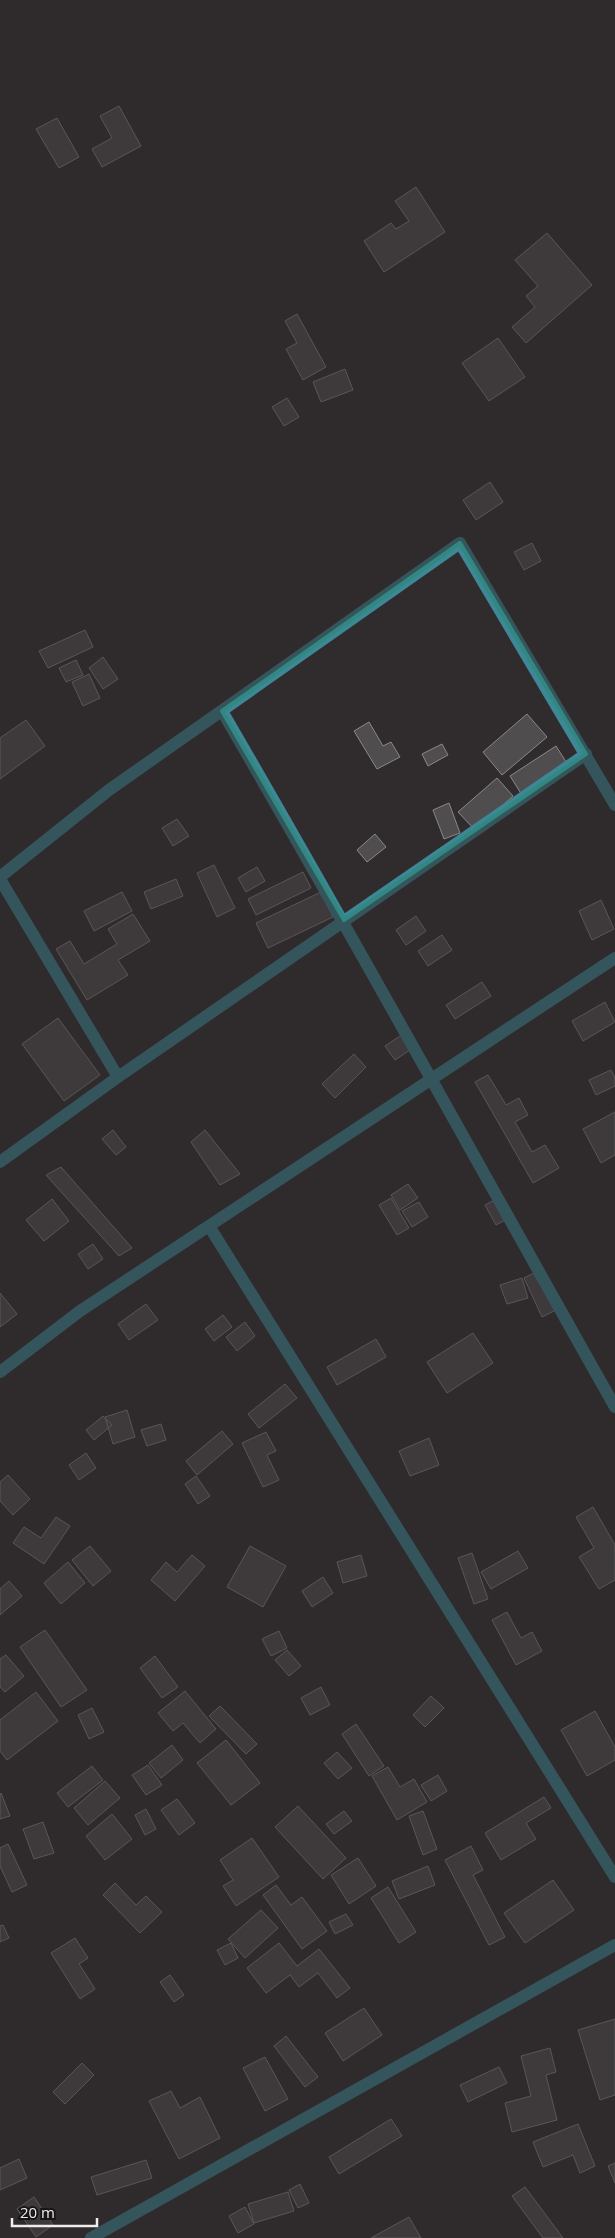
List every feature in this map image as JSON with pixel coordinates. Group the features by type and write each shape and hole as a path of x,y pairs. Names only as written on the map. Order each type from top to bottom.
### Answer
{"street":[{"path":"118,1077 0,878 109,790 460,543 615,804"},
{"path":"222,711 344,920 430,1080 615,1407"},
{"path":"0,1162 118,1077 586,754"},
{"path":"0,1372 80,1311 615,958"},
{"path":"208,1226 615,1877"},
{"path":"92,2238 615,1945"}],"highlighted area":[{"path":"460,543 586,754 344,920 222,711"}],"building":[{"path":"119,106 141,146 102,167 92,149 112,138 100,116"},
{"path":"57,118 79,157 59,168 36,129"},
{"path":"416,187 445,232 384,272 364,241 391,223 396,229 409,221 395,201"},
{"path":"547,233 592,285 526,343 512,327 535,307 526,296 538,286 515,260"},
{"path":"297,314 326,367 303,380 286,349 297,343 285,321"},
{"path":"498,338 525,377 489,401 462,363"},
{"path":"345,369 353,390 321,402 313,382"},
{"path":"287,398 299,417 284,426 272,407"},
{"path":"490,482 503,502 476,520 463,500"},
{"path":"532,543 541,561 524,570 514,552"},
{"path":"85,630 93,647 48,668 39,651"},
{"path":"103,657 118,679 103,689 89,668"},
{"path":"76,660 83,675 66,682 59,668"},
{"path":"89,674 100,698 83,706 72,682"},
{"path":"527,714 547,737 502,775 483,752"},
{"path":"26,720 45,746 0,779 0,738"},
{"path":"369,722 383,746 391,742 400,757 377,769 354,731"},
{"path":"442,744 448,755 428,766 422,754"},
{"path":"556,746 568,765 522,795 510,776"},
{"path":"497,778 513,796 475,830 458,812"},
{"path":"449,803 460,833 444,839 433,810"},
{"path":"177,819 189,836 173,846 162,828"},
{"path":"375,834 386,847 367,862 357,850"},
{"path":"214,865 235,908 217,917 197,873"},
{"path":"257,867 265,881 246,892 238,878"},
{"path":"303,872 311,888 256,915 248,899"},
{"path":"176,879 183,896 151,909 144,892"},
{"path":"122,892 132,911 94,931 84,911"},
{"path":"321,892 333,917 268,948 256,923"},
{"path":"601,900 614,929 592,940 579,911"},
{"path":"133,914 150,941 118,960 128,975 87,1000 56,949 70,941 84,964 117,944 108,929"},
{"path":"416,916 426,931 406,945 396,930"},
{"path":"442,935 452,950 428,966 418,951"},
{"path":"482,982 491,996 455,1019 446,1005"},
{"path":"605,1002 615,1022 583,1041 572,1021"},
{"path":"58,1018 100,1075 64,1101 22,1044"},
{"path":"406,1032 416,1046 395,1060 385,1046"},
{"path":"354,1054 366,1067 335,1098 322,1084"},
{"path":"611,1070 615,1078 615,1086 596,1095 589,1080"},
{"path":"488,1075 506,1105 519,1098 528,1115 515,1122 532,1152 545,1145 559,1168 533,1183 475,1082"},
{"path":"615,1112 615,1155 601,1163 583,1129"},
{"path":"113,1130 126,1147 116,1155 102,1139"},
{"path":"205,1130 240,1174 220,1185 191,1142"},
{"path":"61,1167 132,1248 119,1256 46,1175"},
{"path":"408,1184 418,1198 400,1210 391,1195"},
{"path":"500,1197 511,1217 496,1225 485,1205"},
{"path":"391,1198 409,1228 397,1235 379,1205"},
{"path":"52,1199 69,1221 44,1241 26,1220"},
{"path":"419,1202 428,1217 412,1227 402,1211"},
{"path":"93,1244 103,1259 88,1269 78,1254"},
{"path":"540,1270 558,1309 542,1317 524,1278"},
{"path":"522,1278 528,1298 507,1304 500,1285"},
{"path":"0,1293 17,1314 0,1327"},
{"path":"146,1304 158,1320 129,1340 118,1324"},
{"path":"223,1315 232,1327 214,1341 205,1329"},
{"path":"245,1322 255,1336 237,1351 226,1337"},
{"path":"473,1333 493,1363 447,1393 427,1362"},
{"path":"376,1339 386,1357 337,1385 327,1367"},
{"path":"285,1384 297,1398 259,1428 248,1414"},
{"path":"127,1410 135,1437 113,1444 105,1417"},
{"path":"103,1416 112,1425 94,1440 86,1430"},
{"path":"161,1424 166,1440 147,1446 141,1430"},
{"path":"222,1431 233,1444 197,1475 186,1461"},
{"path":"266,1432 276,1451 267,1455 279,1480 263,1487 242,1443"},
{"path":"429,1438 439,1465 410,1476 399,1451"},
{"path":"86,1453 96,1468 79,1480 69,1465"},
{"path":"8,1475 30,1499 13,1515 0,1501 0,1482"},
{"path":"196,1476 210,1496 198,1504 185,1484"},
{"path":"593,1507 615,1545 615,1580 599,1589 579,1557 594,1548 576,1517"},
{"path":"56,1517 70,1526 44,1564 13,1543 24,1527 41,1538"},
{"path":"90,1546 111,1571 93,1586 72,1560"},
{"path":"250,1546 286,1566 263,1607 227,1587"},
{"path":"518,1551 528,1568 491,1589 481,1572"},
{"path":"472,1553 488,1599 474,1604 458,1558"},
{"path":"192,1555 205,1566 175,1601 151,1580 166,1562 177,1572"},
{"path":"361,1555 367,1576 343,1583 337,1562"},
{"path":"68,1562 85,1583 61,1604 44,1583"},
{"path":"323,1577 333,1593 312,1607 302,1591"},
{"path":"9,1581 22,1596 0,1615 0,1589"},
{"path":"507,1612 521,1638 532,1632 542,1651 516,1665 492,1620"},
{"path":"45,1630 87,1690 61,1707 20,1647"},
{"path":"279,1631 287,1648 271,1656 262,1639"},
{"path":"287,1650 301,1666 289,1676 275,1660"},
{"path":"6,1655 24,1676 5,1692 0,1687 0,1659"},
{"path":"155,1656 178,1687 162,1698 140,1668"},
{"path":"321,1687 330,1705 310,1715 301,1698"},
{"path":"185,1691 216,1729 200,1743 183,1723 173,1731 158,1713"},
{"path":"36,1692 58,1721 7,1760 0,1751 0,1720"},
{"path":"431,1696 444,1708 425,1727 413,1715"},
{"path":"220,1706 257,1744 246,1754 209,1716"},
{"path":"92,1708 104,1732 89,1739 78,1715"},
{"path":"595,1711 615,1747 615,1760 587,1776 561,1730"},
{"path":"356,1724 384,1766 369,1776 342,1734"},
{"path":"226,1740 260,1783 231,1805 197,1763"},
{"path":"172,1745 183,1760 161,1778 149,1763"},
{"path":"337,1752 352,1768 338,1779 324,1763"},
{"path":"148,1765 162,1785 146,1795 132,1775"},
{"path":"92,1766 103,1780 68,1807 57,1793"},
{"path":"388,1767 400,1787 414,1779 427,1802 397,1820 372,1776"},
{"path":"438,1775 447,1791 431,1801 421,1785"},
{"path":"105,1781 120,1798 88,1825 74,1808"},
{"path":"0,1794 10,1816 0,1819"},
{"path":"544,1797 551,1808 526,1823 536,1839 501,1860 485,1833"},
{"path":"177,1799 195,1823 179,1835 161,1810"},
{"path":"298,1806 346,1858 323,1879 275,1827"},
{"path":"146,1809 156,1829 145,1835 135,1815"},
{"path":"344,1811 352,1821 334,1834 326,1824"},
{"path":"423,1811 437,1849 423,1855 409,1816"},
{"path":"112,1814 132,1839 105,1860 86,1836"},
{"path":"43,1822 54,1853 34,1859 23,1829"},
{"path":"252,1838 279,1877 236,1906 223,1886 233,1880 220,1860"},
{"path":"8,1844 27,1885 12,1892 0,1866 0,1848"},
{"path":"471,1846 483,1870 473,1875 505,1937 489,1945 445,1860"},
{"path":"358,1858 376,1886 349,1904 331,1875"},
{"path":"428,1866 435,1885 399,1899 392,1881"},
{"path":"553,1880 574,1910 525,1943 504,1913"},
{"path":"115,1883 136,1905 146,1896 162,1912 140,1933 103,1895"},
{"path":"276,1885 291,1905 302,1897 327,1931 302,1949 263,1895"},
{"path":"388,1887 416,1932 399,1943 371,1898"},
{"path":"261,1910 278,1928 245,1958 228,1939"},
{"path":"346,1914 353,1925 335,1934 329,1922"},
{"path":"3,1925 9,1938 0,1942 0,1926"},
{"path":"75,1938 88,1958 79,1964 95,1989 80,1999 51,1953"},
{"path":"231,1943 238,1958 225,1965 217,1950"},
{"path":"279,1943 297,1966 319,1949 350,1988 337,1998 318,1973 299,1987 290,1975 266,1993 247,1968"},
{"path":"170,1975 184,1995 174,2002 160,1982"},
{"path":"364,2008 382,2035 343,2061 325,2033"},
{"path":"615,2019 615,2095 600,2100 578,2030"},
{"path":"286,2036 318,2077 305,2087 274,2046"},
{"path":"550,2048 556,2072 546,2075 557,2120 512,2132 505,2103 531,2096 521,2056"},
{"path":"265,2057 288,2099 265,2111 243,2068"},
{"path":"82,2063 94,2075 65,2104 53,2092"},
{"path":"499,2067 507,2083 468,2102 460,2085"},
{"path":"171,2091 180,2108 200,2097 220,2138 179,2159 149,2101"},
{"path":"391,2119 402,2136 339,2174 329,2157"},
{"path":"578,2124 595,2166 580,2173 573,2155 543,2167 533,2142"},
{"path":"19,2159 27,2178 0,2190 0,2168"},
{"path":"146,2160 152,2178 97,2195 91,2177"},
{"path":"615,2163 615,2183 608,2166"},
{"path":"300,2184 309,2203 298,2208 289,2190"},
{"path":"525,2187 563,2238 543,2238 512,2196"},
{"path":"288,2192 294,2211 254,2223 248,2204"},
{"path":"34,2197 53,2225 36,2237 17,2209"},
{"path":"245,2207 254,2224 238,2233 229,2216"},
{"path":"409,2217 421,2238 371,2238"}]}
